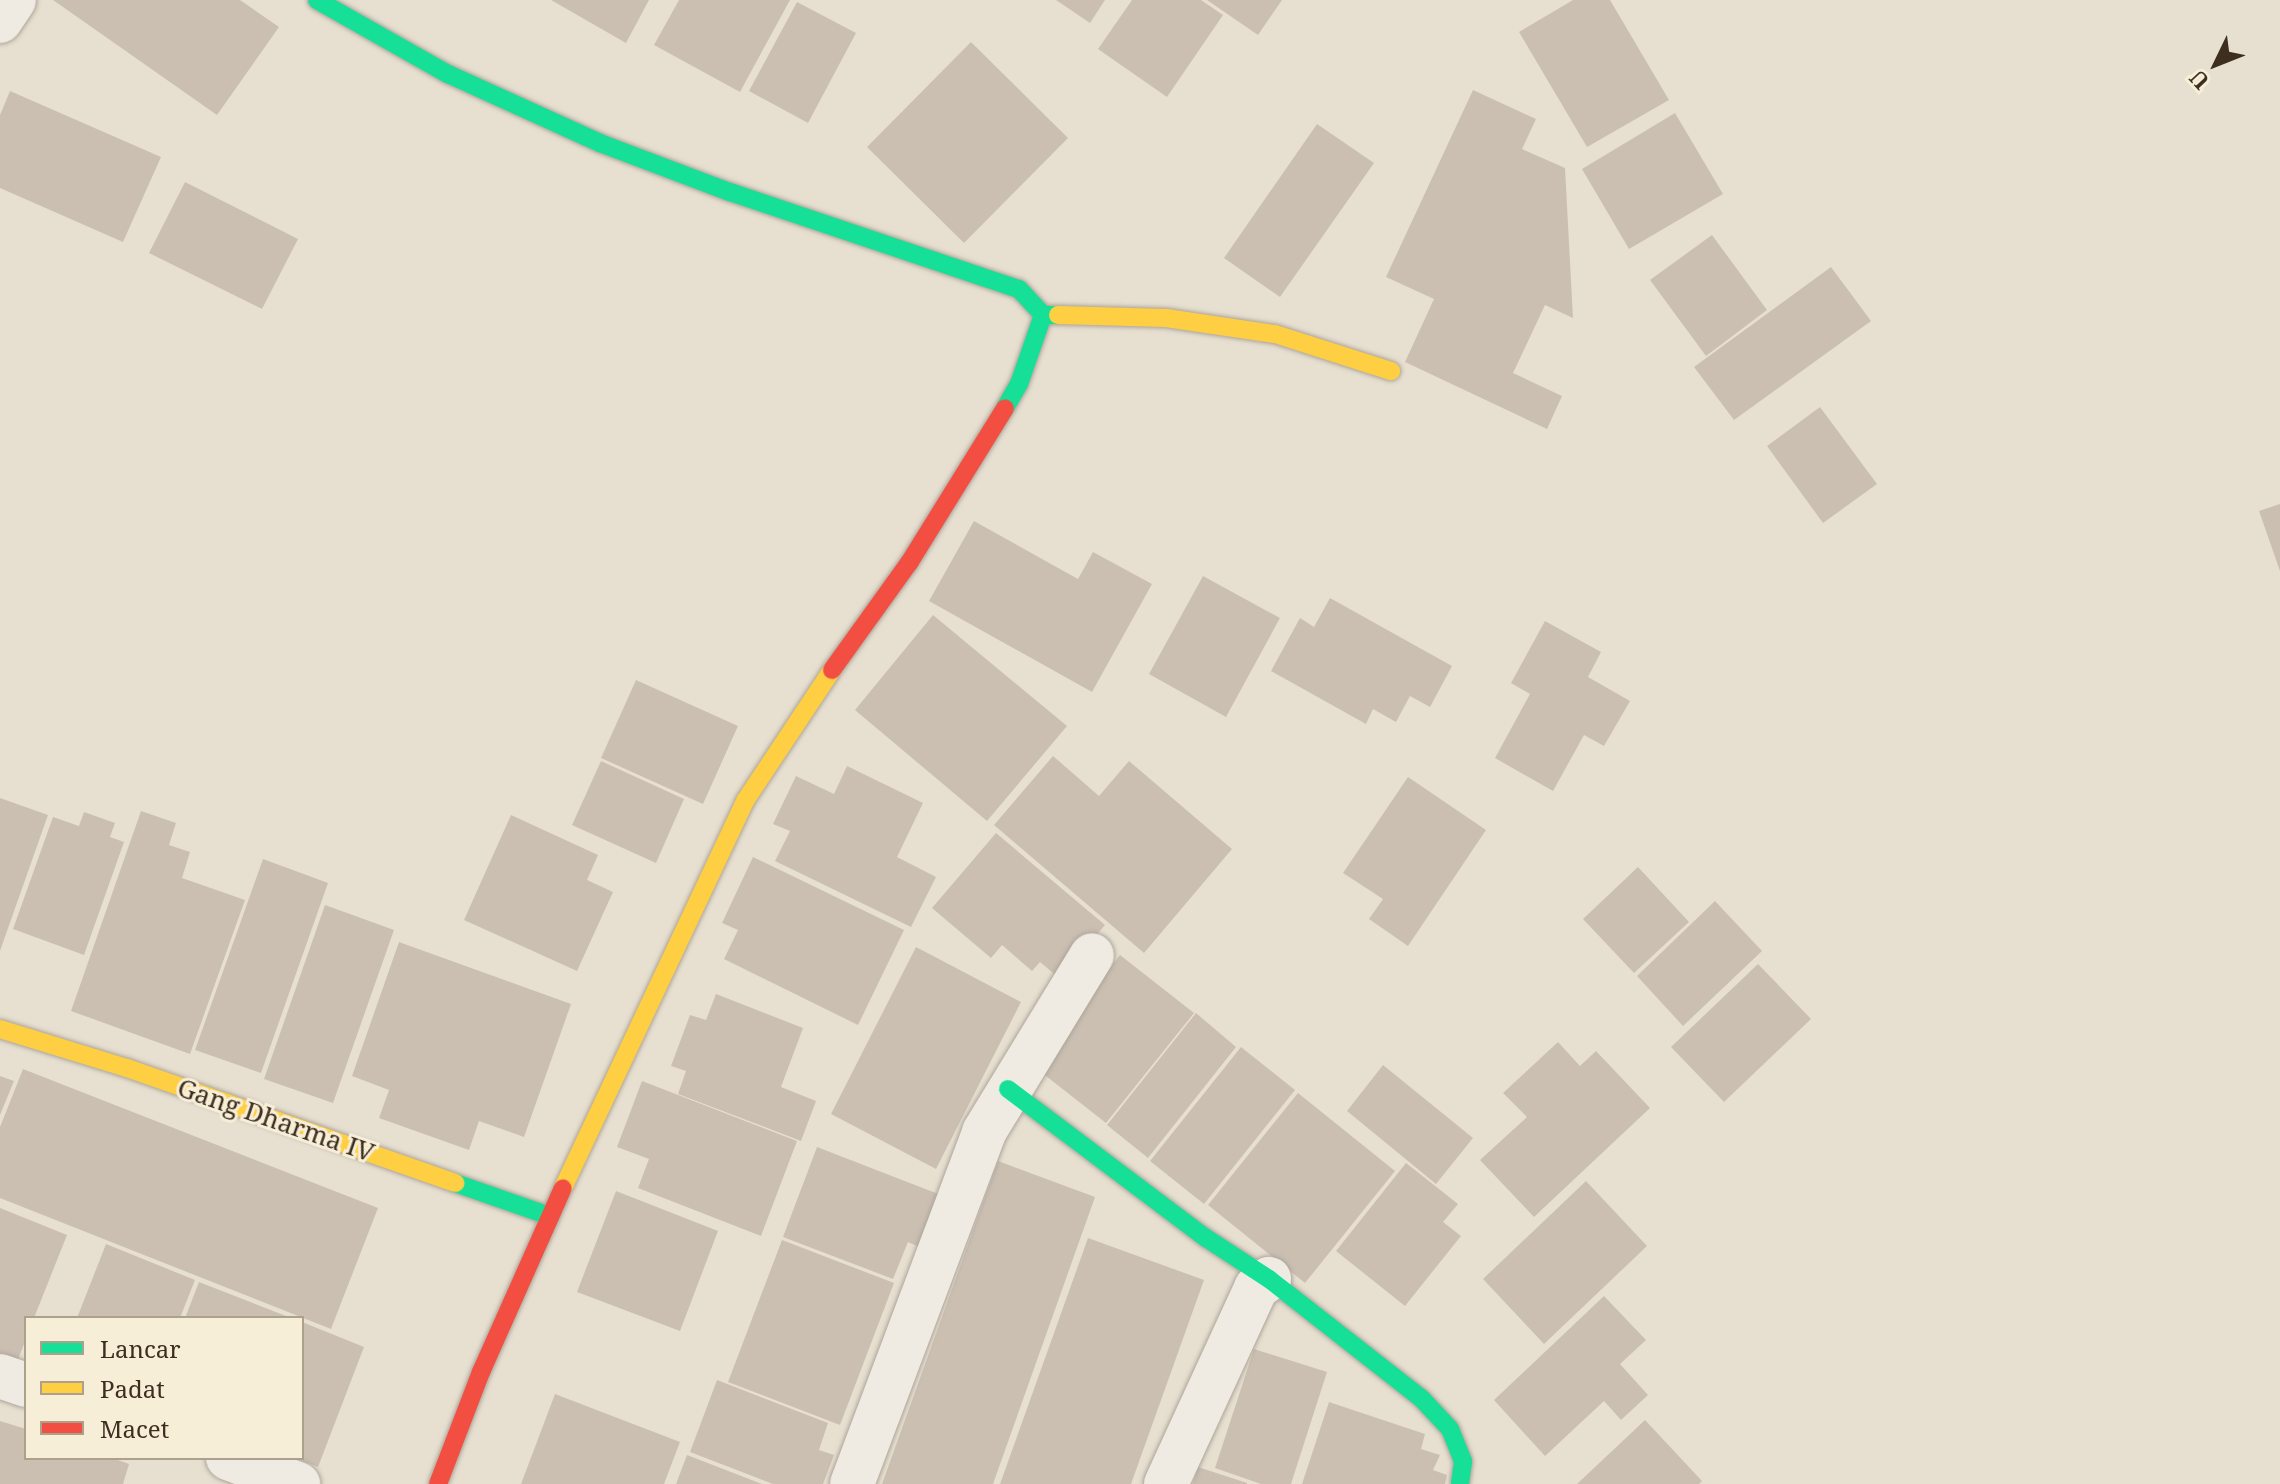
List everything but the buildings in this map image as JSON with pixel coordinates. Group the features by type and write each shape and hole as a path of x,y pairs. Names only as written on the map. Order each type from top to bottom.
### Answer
{"street":[{"path":"0,21 14,0"},
{"path":"317,0 448,74 600,143 730,192 935,258 1019,289 1043,315 1166,318 1275,334 1391,371"},
{"path":"438,1484 481,1372 550,1216 745,801 810,700 909,563 973,462 1019,384 1043,315"},
{"path":"852,1484 984,1132 1092,955"},
{"name":"Gang Dharma IV","path":"0,1029 127,1068 550,1216"},
{"path":"1008,1089 1206,1238 1269,1279 1422,1399 1450,1429 1463,1462 1460,1484"},
{"path":"1166,1484 1256,1288 1269,1279"},
{"path":"0,1376 24,1384"},
{"path":"233,1460 298,1484"}],"traffic: fast":[{"path":"317,0 448,74 600,143 730,192 1019,289 1043,315 1058,315"},
{"path":"1005,408 1019,384 1043,315"},
{"path":"1008,1089 1206,1238 1269,1279 1422,1399 1450,1429 1463,1462 1460,1484"},
{"path":"455,1183 550,1216"}],"traffic: slow":[{"path":"1058,315 1166,318 1275,334 1391,371"},
{"path":"563,1188 745,801 832,670"},
{"path":"0,1029 127,1068 455,1183"}],"traffic: jam":[{"path":"832,670 909,563 1005,408"},
{"path":"438,1484 481,1372 563,1188"}]}
